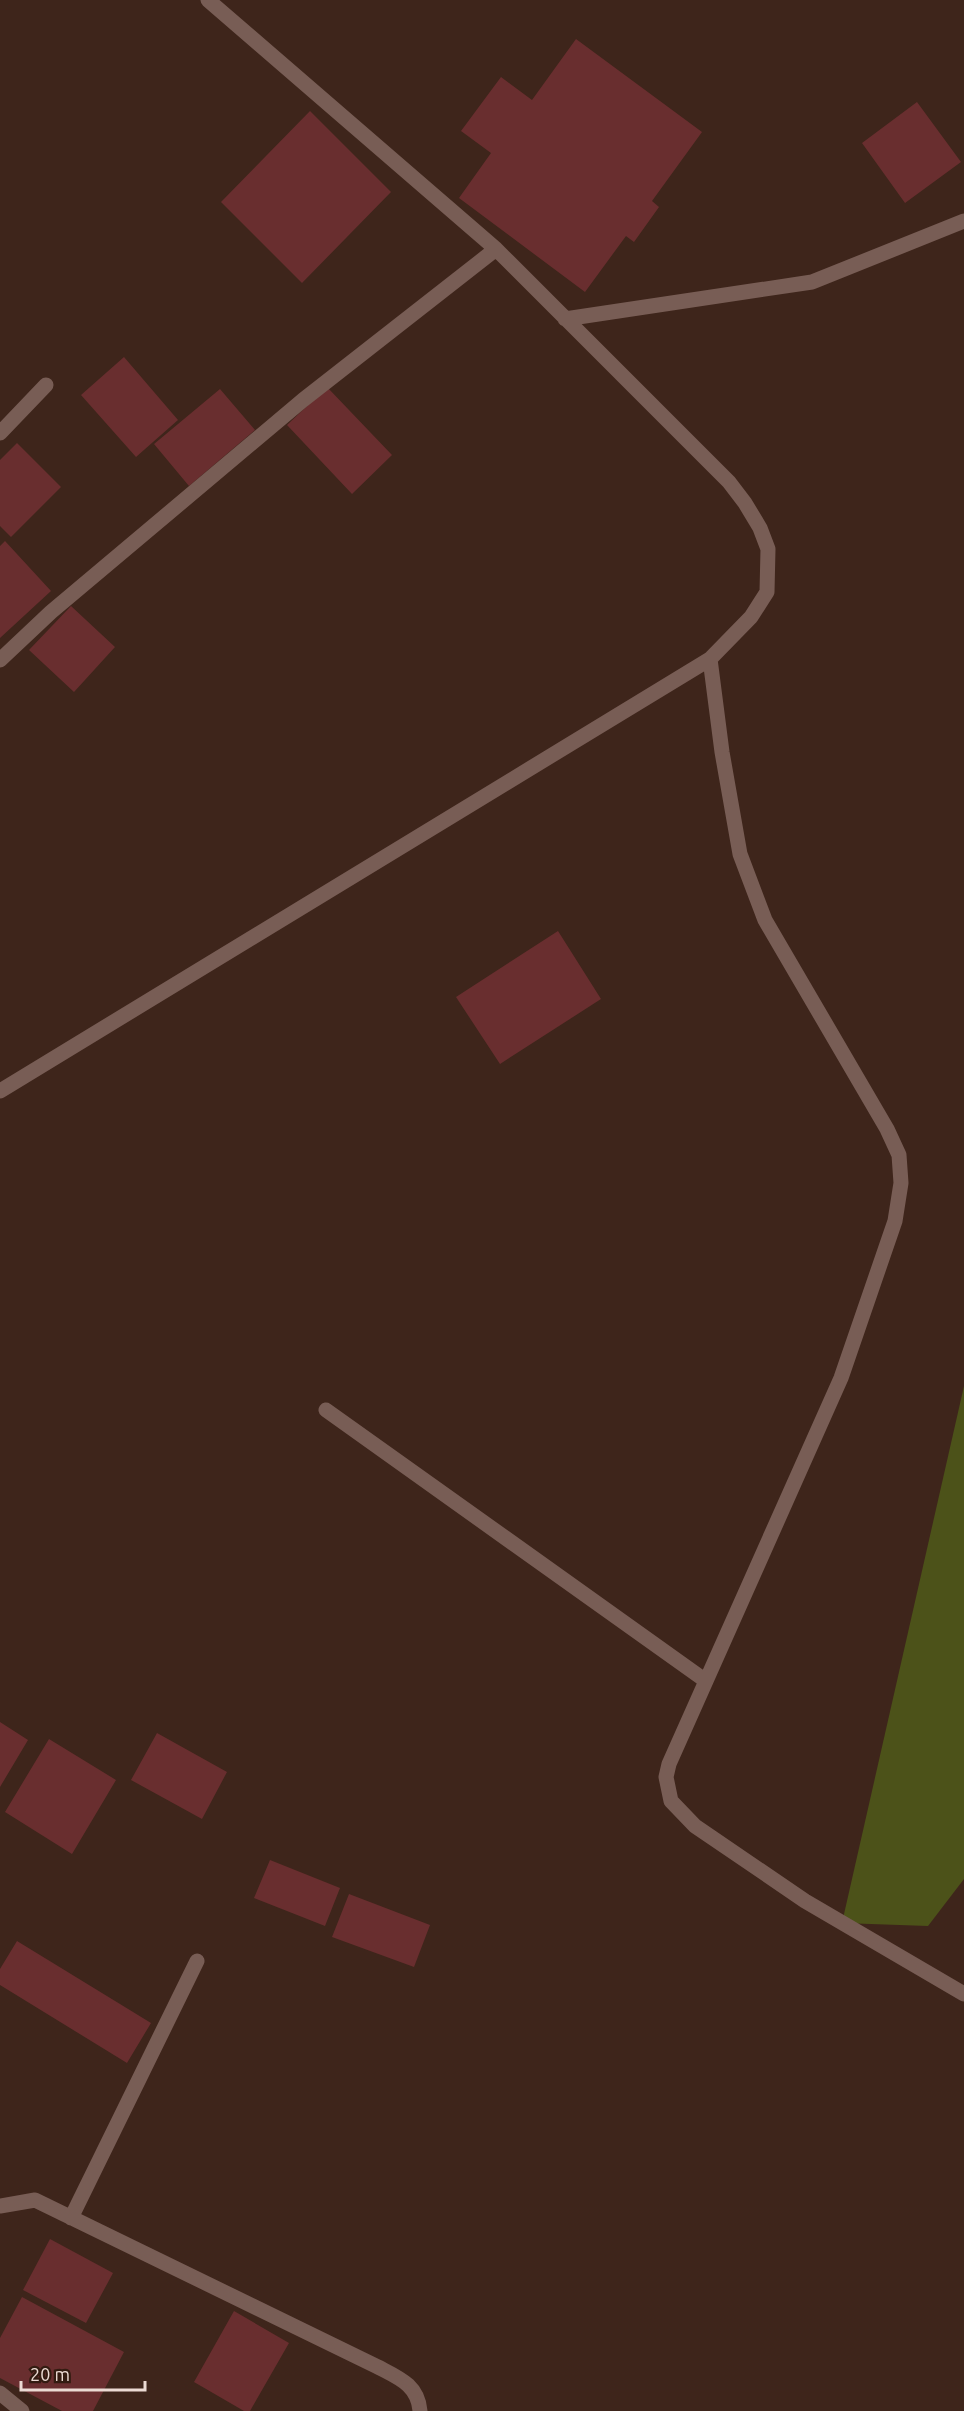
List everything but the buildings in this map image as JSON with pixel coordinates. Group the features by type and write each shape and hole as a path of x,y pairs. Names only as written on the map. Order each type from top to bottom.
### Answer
{"street":[{"path":"0,1091 710,659 751,617 766,592 768,549 760,528 729,482 496,249 208,0"},
{"path":"565,319 812,282 964,221"},
{"path":"0,660 51,612 303,400 496,249"},
{"path":"0,433 46,385"},
{"path":"710,659 722,752 740,854 765,920 887,1129 899,1155 900,1184 895,1221 841,1378 669,1764 666,1777 671,1801 695,1826 758,1871 964,1994"},
{"path":"326,1410 706,1681"},
{"path":"71,2218 197,1961"},
{"path":"0,2206 35,2200 378,2367 411,2385 419,2399 420,2411"},
{"path":"0,2393 22,2411"}],"green space":[{"path":"964,1386 964,1879 928,1926 842,1923"}]}
